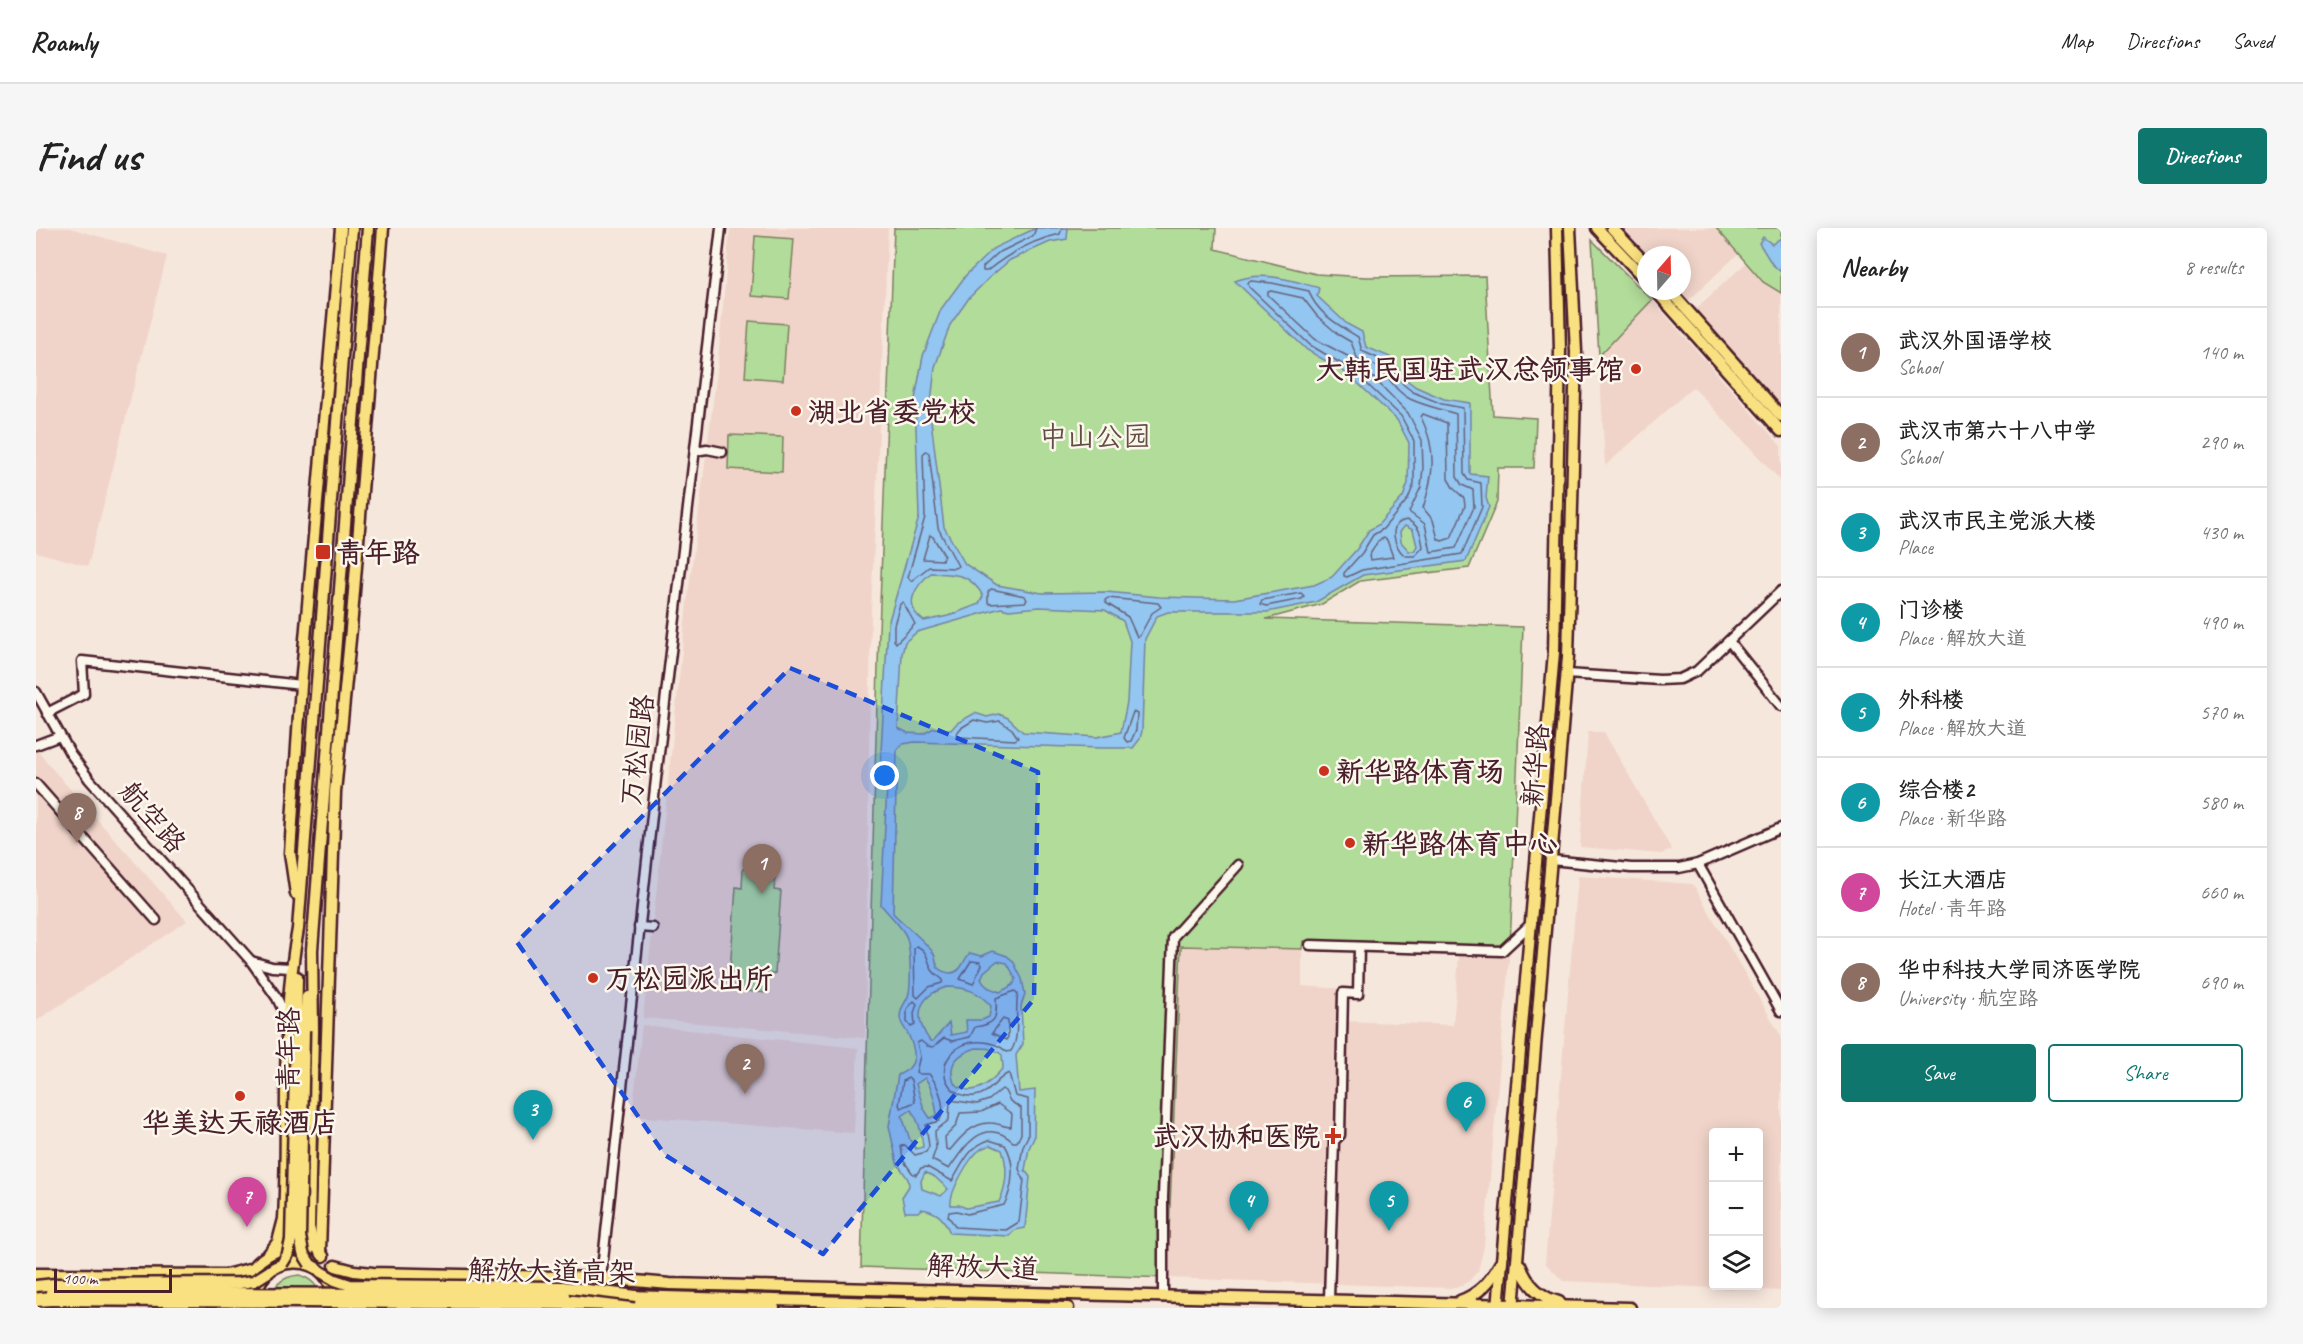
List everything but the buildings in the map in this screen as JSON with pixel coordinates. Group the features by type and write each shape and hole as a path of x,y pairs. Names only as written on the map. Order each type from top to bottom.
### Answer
{"main road":[{"path":"299,916 290,853 301,685 341,228"},
{"name":"青年路","path":"268,1255 278,1242 284,1219 287,1018 291,968 298,929 352,228"},
{"name":"青年路","path":"321,1254 312,1240 309,1227 313,1031 312,950 368,228"},
{"path":"321,1254 326,1015 336,782 382,228"},
{"name":"新华路","path":"1498,1306 1554,652 1560,350 1557,228"},
{"name":"新华路","path":"1514,1306 1566,674 1573,510 1576,352 1570,228"},
{"path":"1597,228 1637,270"},
{"path":"1612,228 1637,254"},
{"path":"1664,300 1781,431"},
{"path":"1678,300 1781,416"},
{"path":"324,423 344,344"},
{"path":"349,470 369,405"},
{"path":"320,468 329,537"},
{"path":"300,700 312,754"},
{"path":"319,846 336,782"},
{"path":"298,929 300,1236 303,1253 310,1264 335,1280 350,1285 563,1287 636,1300"},
{"path":"282,1264 291,1240 300,1029 312,950"},
{"path":"243,1308 243,1290 253,1268 268,1255 289,1248 301,1248 321,1254 334,1266 345,1285 347,1308"},
{"path":"1447,1302 1459,1301 1478,1292 1494,1274 1503,1258"},
{"path":"36,1286 239,1283 254,1281 282,1264 295,1262 310,1264"},
{"path":"1518,1262 1525,1278 1542,1295 1553,1301 1577,1306"},
{"name":"解放大道","path":"334,1266 373,1273 601,1278 670,1284 1630,1308"},
{"path":"36,1274 225,1275 253,1268"},
{"path":"257,1308 258,1289 270,1271"},
{"path":"321,1272 333,1292 333,1308"},
{"path":"91,1274 91,1308"},
{"name":"解放大道高架","path":"36,1292 1068,1308"},
{"path":"600,1308 636,1300"},
{"name":"解放大道高架","path":"36,1301 636,1300 774,1308"}],"street":[{"name":"万松园路","path":"601,1278 639,927 721,228"},
{"path":"695,451 707,449 722,452"},
{"path":"1566,674 1660,680 1680,679 1697,671 1781,591"},
{"path":"1730,641 1781,706"},
{"path":"47,713 84,694 82,661 301,685"},
{"name":"航空路","path":"36,693 76,762 117,812 251,961 277,998 287,1018"},
{"path":"36,745 60,736"},
{"path":"36,784 156,920"},
{"path":"1551,860 1660,870 1698,864 1781,828"},
{"path":"1698,864 1781,1011"},
{"path":"1163,1297 1163,1197 1173,937 1238,865"},
{"path":"1310,945 1502,951 1532,922"},
{"path":"639,927 653,928"},
{"path":"1329,1299 1334,1141 1340,1135 1343,993 1358,994 1359,947"},
{"path":"251,961 272,967 291,968"}],"highlighted area":[{"path":"790,668 1038,772 1034,999 823,1254 665,1155 517,942"}],"shaded area":[{"path":"36,228 70,228 167,256 88,566 36,552"},
{"path":"730,228 888,228 871,613 865,1038 643,1018 687,603 717,371"},
{"path":"1620,228 1716,228 1738,254 1691,298 1691,246 1637,248"},
{"path":"1746,263 1763,282 1781,293 1781,405 1693,311"},
{"path":"1652,300 1781,446 1781,481 1693,387 1605,466 1599,356"},
{"path":"1588,732 1604,732 1672,850 1661,854 1580,847"},
{"path":"36,747 49,765 187,921 36,1021"},
{"path":"1578,876 1693,884 1781,1036 1781,1291 1759,1290 1763,1290 1763,1128 1709,1128 1709,1288 1563,1281 1545,1263"},
{"name":"武汉协和医院","path":"1180,946 1302,949 1302,986 1346,989 1346,1021 1453,1025 1460,946 1510,948 1484,1247 1478,1271 1462,1286 1450,1288 1167,1278"},
{"path":"642,1025 858,1048 854,1133 632,1116"}],"green space":[{"name":"中山公园","path":"894,228 1216,228 1215,249 1316,274 1366,277 1485,276 1493,415 1536,418 1534,468 1498,468 1497,502 1469,568 1360,581 1322,604 1266,619 1523,627 1510,948 1303,941 1302,949 1181,946 1167,1278 861,1267 879,631"},
{"path":"1716,228 1781,228 1781,293 1763,282"},
{"path":"755,236 794,239 789,299 751,296"},
{"path":"1592,240 1637,285 1637,300 1652,300 1599,356"},
{"path":"749,321 787,324 783,380 745,377"},
{"path":"729,435 783,437 782,472 728,469"},
{"path":"743,869 776,871 774,890 781,891 775,974 768,974 767,993 735,990 736,972 730,971 736,887 742,888"},
{"path":"300,1275 317,1287 321,1302 320,1308 273,1308 272,1295 278,1284 287,1278"}],"water":[{"path":"1036,228 1068,228 1067,239 1050,242 1010,260 969,298 950,325 935,367 930,412 944,527 965,564 997,585 1042,593 1106,592 1159,597 1234,599 1314,585 1332,577 1357,549 1369,530 1378,525 1403,497 1408,483 1409,443 1397,420 1348,374 1307,350 1235,281 1256,276 1277,277 1319,288 1317,296 1347,324 1362,332 1366,347 1390,357 1408,381 1444,399 1470,403 1470,474 1488,476 1486,498 1489,507 1466,561 1363,575 1316,602 1267,612 1168,612 1157,616 1145,639 1142,731 1140,739 1133,748 915,742 903,744 897,750 893,913 931,950 938,968 942,971 955,972 970,953 982,956 993,951 1013,961 1022,979 1025,994 1021,1006 1023,1044 1016,1055 1019,1092 1035,1090 1034,1138 1029,1148 1025,1170 1030,1177 1025,1228 1015,1230 1009,1236 950,1233 942,1219 931,1211 921,1209 918,1212 905,1212 902,1197 909,1186 908,1179 897,1163 889,1126 898,1075 909,1068 914,1059 911,1041 900,1018 909,993 909,954 905,934 881,905 887,785 880,770 888,624 919,517 915,399 923,356 941,309 966,275 994,248","holes":["1405,526 1413,530 1417,546 1414,551 1409,551 1401,542 1400,532","931,573 961,576 973,583 983,596 979,604 948,616 924,621 917,615 912,603 920,584","1039,607 1105,610 1123,621 1130,641 1127,702 1121,732 1097,737 1023,732 1008,718 999,714 987,717 975,713 957,723 951,730 934,728 923,734 908,733 898,728 902,654 905,642 917,632 1001,608 1009,610","997,961 1007,963 1016,979 1013,985 1000,992 985,984 981,979 984,972","954,987 976,993 991,1006 989,1017 982,1020 966,1020 967,1032 951,1035 949,1023 933,1041 930,1041 921,1024 921,1008 924,1002 937,991","976,1048 993,1050 1002,1055 1003,1068 981,1088 974,1090 961,1088 954,1083 952,1070 956,1060 964,1053","925,1078 932,1091 937,1115 930,1118 924,1109 916,1084","911,1110 920,1127 923,1147 916,1149 910,1140 902,1116","990,1145 1002,1150 1006,1169 1005,1183 999,1202 966,1208 951,1205 956,1184 981,1149","925,1172 935,1177 948,1189 941,1196 922,1189 921,1181"]},
{"path":"1763,237 1772,244 1781,238 1781,272 1772,264 1759,243"}],"place":[{"name":"大韩民国驻武汉总领事馆","path":"1636,369"},
{"name":"湖北省委党校","path":"796,411"},
{"name":"青年路","path":"323,552"},
{"name":"新华路体育场","path":"1324,771"},
{"name":"华中科技大学同济医学院","path":"77,843"},
{"name":"新华路体育中心","path":"1350,843"},
{"name":"武汉外国语学校","path":"762,894"},
{"name":"万松园派出所","path":"593,978"},
{"name":"武汉市第六十八中学","path":"745,1094"},
{"name":"华美达天禄酒店","path":"240,1096"},
{"name":"综合楼2","path":"1466,1132"},
{"name":"武汉协和医院","path":"1333,1136"},
{"name":"武汉市民主党派大楼","path":"533,1140"},
{"name":"长江大酒店","path":"247,1227"},
{"name":"门诊楼","path":"1249,1231"},
{"name":"外科楼","path":"1389,1231"}]}
